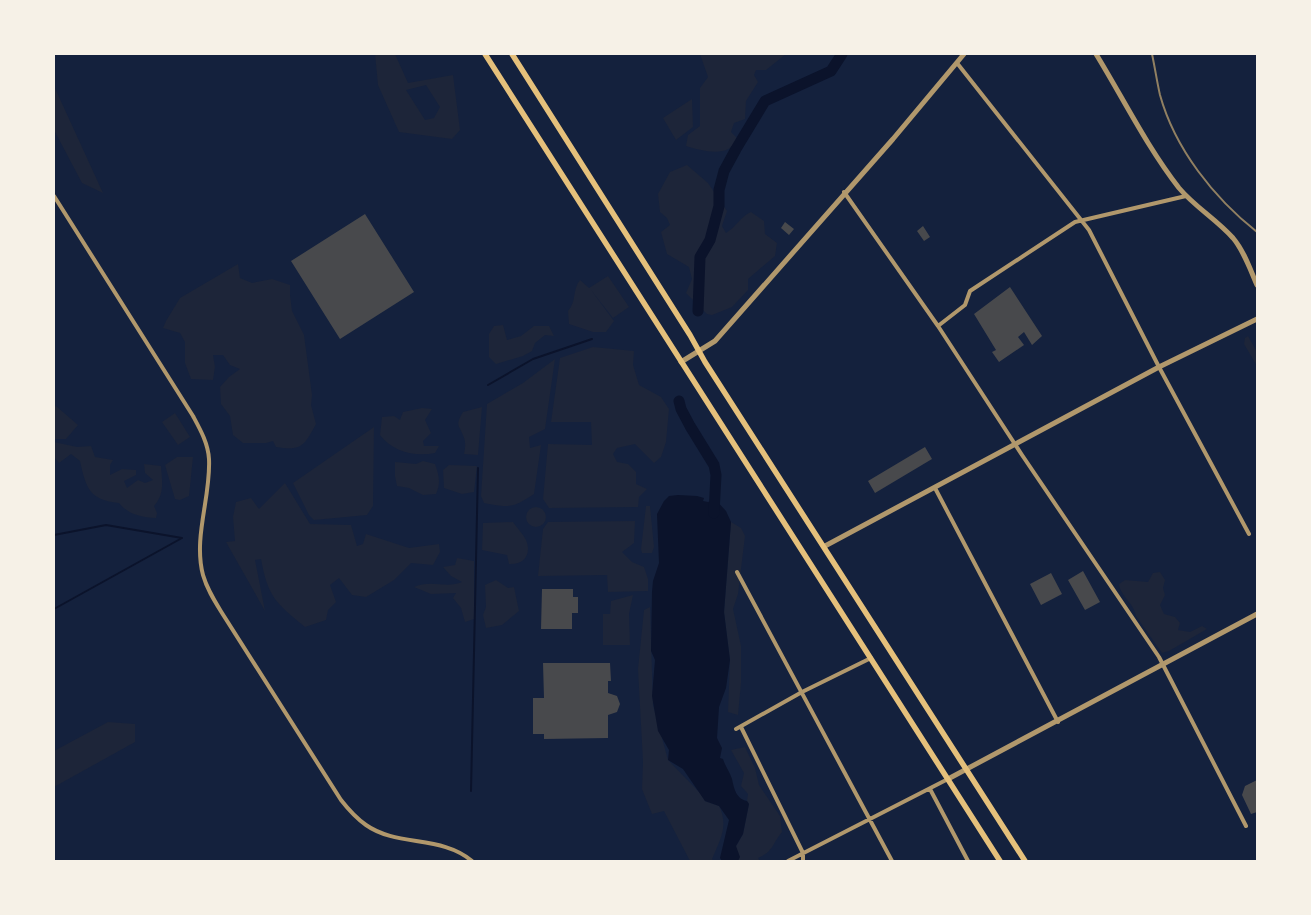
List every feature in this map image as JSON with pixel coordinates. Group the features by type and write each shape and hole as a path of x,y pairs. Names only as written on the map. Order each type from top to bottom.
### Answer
{"main road":[{"path":"485,54 1000,861"},
{"path":"512,54 699,351 1025,861"}],"street":[{"path":"681,362 715,340 844,192 893,139 964,54"},
{"path":"1096,54 1148,142 1186,196 1233,238 1243,254 1257,285"},
{"path":"957,63 1089,230 1159,368 1249,534"},
{"path":"844,192 938,326 1016,446 1159,656 1246,826"},
{"path":"54,196 188,407 206,445 209,458 209,474 200,558 208,591 336,792 352,814 367,826 383,833 452,848 472,861"},
{"path":"938,326 965,305 970,291 1074,222 1186,196"},
{"path":"825,546 1016,446 1159,368 1257,319"},
{"path":"935,488 1058,722"},
{"path":"738,572 892,861"},
{"path":"788,861 1058,722 1257,614"},
{"path":"803,861 803,853 738,728 802,692 870,658"},
{"path":"930,789 968,861"}],"shaded area":[{"path":"375,54 395,54 408,83 453,75 460,130 452,139 399,132 378,85","holes":["426,85 440,107 434,118 425,120 406,90"]},
{"path":"700,54 786,54 766,70 756,70 754,75 758,82 746,101 745,119 734,123 731,132 737,138 734,145 722,151 700,150 686,146 688,135 700,126 700,88 708,77"},
{"path":"54,86 103,193 82,183 54,130"},
{"path":"692,99 693,127 676,140 663,118"},
{"path":"687,165 708,183 727,211 722,226 726,233 751,212 764,221 765,234 777,243 775,256 748,279 748,290 732,307 712,315 707,314 686,293 692,279 689,267 667,254 661,232 670,225 667,218 660,212 658,194 670,172"},
{"path":"238,264 240,278 252,283 272,279 290,285 292,311 304,335 312,395 311,405 316,424 305,442 297,447 276,447 273,441 266,443 243,443 233,435 230,416 221,404 220,387 240,369 230,365 223,355 213,355 215,367 213,380 191,379 185,363 185,342 180,333 163,328 180,298"},
{"path":"608,276 629,307 613,318 591,290 614,321 606,332 593,332 569,324 568,311 573,303 580,280 589,288"},
{"path":"503,325 507,340 521,336 534,326 549,326 554,336 545,335 535,343 532,351 523,356 496,364 489,357 489,334 494,326"},
{"path":"1248,336 1257,352 1257,366 1244,344 1245,338"},
{"path":"593,347 634,351 633,365 639,385 661,397 669,409 666,442 661,457 654,463 635,444 617,448 613,454 617,462 628,464 636,472 636,484 647,489 639,497 638,507 549,508 543,499 548,444 592,445 591,422 551,422 560,358"},
{"path":"555,359 545,429 529,437 530,448 541,445 534,494 510,506 484,503 481,496 487,404 523,383"},
{"path":"56,406 78,425 66,439 54,439 54,407"},
{"path":"482,407 478,455 464,454 465,442 458,423 463,412"},
{"path":"422,408 432,409 425,420 431,433 423,441 424,446 439,446 435,453 412,454 405,452 391,446 380,435 382,417 394,416 400,420 403,412"},
{"path":"175,413 190,437 178,445 162,422"},
{"path":"374,427 373,506 367,515 314,520 309,515 293,483"},
{"path":"54,442 77,447 91,446 95,457 113,460 110,465 110,475 122,469 136,470 136,475 124,481 127,488 138,480 145,483 153,480 145,473 144,464 161,466 161,492 154,506 157,513 156,518 136,515 119,503 95,496 84,479 80,461 71,454 59,463 54,457"},
{"path":"177,457 193,457 189,496 180,500 175,499 165,465"},
{"path":"423,461 435,464 439,479 436,494 423,495 409,488 397,486 395,462 416,464"},
{"path":"449,465 477,466 474,492 462,494 444,488 443,470"},
{"path":"285,483 310,524 351,525 357,546 363,544 366,534 409,548 439,544 440,552 433,565 411,563 394,580 366,597 352,595 339,578 330,585 336,602 328,610 326,620 305,627 274,598 267,582 261,559 255,560 265,611 226,542 235,541 233,517 236,502 251,498 259,509"},
{"path":"669,496 697,496 704,498 703,501 708,502 715,499 726,511 731,522 724,612 730,660 726,688 719,707 717,738 722,748 720,758 723,759 730,774 736,793 749,804 743,834 736,846 740,857 738,861 722,861 720,858 729,820 719,806 705,801 683,769 668,760 669,750 658,731 652,696 655,660 651,651 652,592 653,581 659,563 657,514"},
{"path":"646,506 650,506 654,547 652,553 642,553 641,549"},
{"path":"536,507 543,510 546,517 543,524 536,527 529,524 526,517 529,510"},
{"path":"635,521 634,543 622,552 632,562 644,567 648,579 648,591 608,592 607,575 538,576 543,529 548,522"},
{"path":"513,522 526,540 528,550 523,561 509,564 507,555 482,550 483,523"},
{"path":"731,522 741,528 745,536 738,594 733,609 741,646 741,683 738,715 728,712 730,660 724,612"},
{"path":"457,558 474,561 474,619 465,622 461,608 453,598 456,593 431,594 414,587 426,584 450,585 462,582 451,576 443,567 455,565"},
{"path":"1160,572 1165,580 1163,588 1165,595 1160,605 1164,614 1175,617 1180,623 1178,630 1190,632 1202,626 1207,629 1169,651 1162,653 1136,616 1133,607 1122,592 1119,584 1125,580 1148,582 1153,573"},
{"path":"496,580 508,588 514,587 519,611 502,625 486,628 483,615 486,607 485,585"},
{"path":"633,595 629,614 630,645 603,645 603,614 610,614 611,601"},
{"path":"650,607 653,705 668,760 701,794 705,801 719,806 722,813 722,833 712,859 714,861 690,861 664,811 652,814 642,789 643,762 638,669 644,610"},
{"path":"108,722 135,724 135,742 54,787 54,751"},
{"path":"745,747 755,768 759,785 780,816 782,832 770,850 758,858 760,861 738,861 735,848 743,834 749,804 747,801 748,794 741,786 744,773 731,750"}],"building":[{"path":"365,214 414,292 340,339 291,261"},
{"path":"785,222 794,229 789,235 781,228"},
{"path":"923,226 930,237 924,241 917,231"},
{"path":"1010,287 1042,336 1032,345 1024,332 1018,337 1024,345 999,362 992,352 996,350 974,314"},
{"path":"925,447 932,459 875,493 868,481"},
{"path":"1083,571 1100,602 1085,610 1068,580"},
{"path":"1051,573 1062,594 1041,605 1030,584"},
{"path":"542,589 573,589 573,597 578,597 578,613 572,613 572,629 541,629"},
{"path":"543,663 610,663 611,681 608,681 608,693 617,696 620,704 617,712 608,715 608,738 544,739 544,734 533,734 533,698 544,698"},
{"path":"1257,780 1257,812 1251,814 1242,795 1245,786"}],"waterway":[{"path":"698,311 700,257 710,240 719,206 719,190 724,171 736,149 765,101 831,71 842,54"},
{"path":"488,385 533,359 592,339"},
{"path":"679,401 690,426 714,465 716,475 714,513"},
{"path":"471,791 478,468"},
{"path":"54,535 106,525 182,538 54,609"}],"railway":[{"path":"1152,54 1160,95 1175,134 1186,153 1211,188 1241,219 1257,232"}]}
